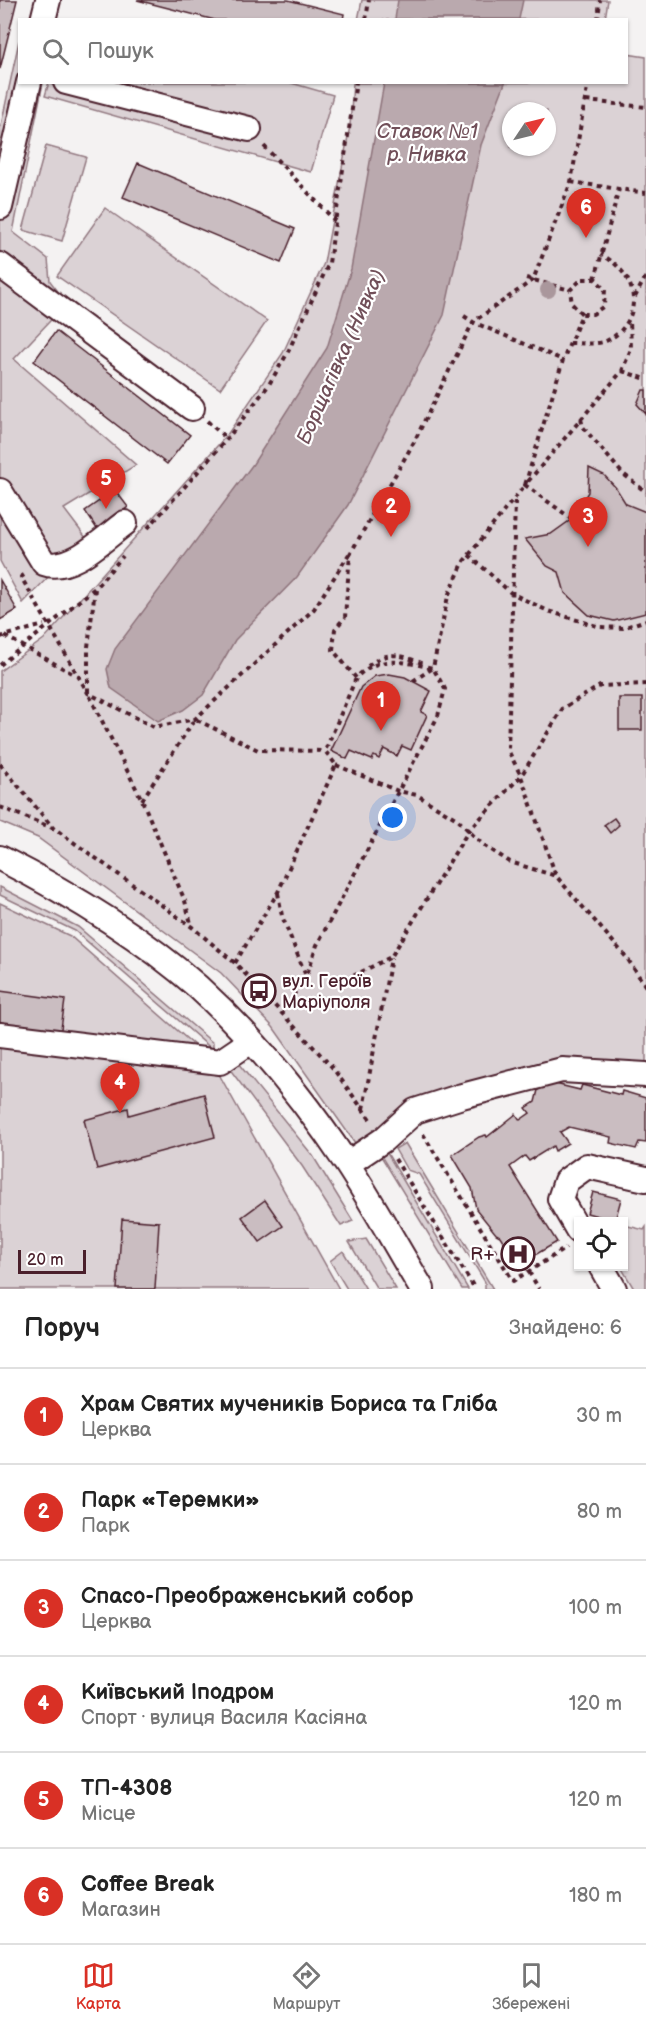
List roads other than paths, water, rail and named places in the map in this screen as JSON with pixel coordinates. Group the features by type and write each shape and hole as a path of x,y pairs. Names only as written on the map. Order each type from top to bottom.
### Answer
{"street":[{"path":"44,18 48,0"},
{"path":"0,207 29,84"},
{"path":"74,84 249,129"},
{"path":"0,265 192,408"},
{"path":"0,491 44,563 55,567 72,561 134,529"},
{"path":"0,858 86,906 160,957 197,987 251,1041 290,1087 347,1164 422,1289"},
{"path":"0,1035 220,1062 251,1041"},
{"path":"347,1164 383,1140 415,1111 522,1079 562,1070 646,1075"},
{"path":"574,1238 560,1199 566,1180 587,1166 646,1179"},
{"path":"604,1271 614,1289"}],"water":[{"path":"398,0 523,0 519,18 395,18"},
{"name":"Ставок №1 р. Нивка","path":"384,84 505,84 481,145 444,315 348,505 297,577 235,640 203,695 183,710 158,721 111,688 107,669 115,649 253,464 327,348 351,269"}],"place":[{"name":"Coffee Break","path":"586,238"},
{"name":"ТП-4308","path":"106,509"},
{"name":"Парк «Теремки»","path":"391,537"},
{"name":"Спасо-Преображенський собор","path":"588,547"},
{"name":"Храм Святих мучеників Бориса та Гліба","path":"381,731"},
{"name":"вул. Героїв Маріуполя","path":"259,991"},
{"name":"Київський Іподром","path":"120,1113"},
{"name":"R+","path":"518,1254"}],"water label":[{"name":"Борщагівка (Нивка)","path":"341,357"}]}
